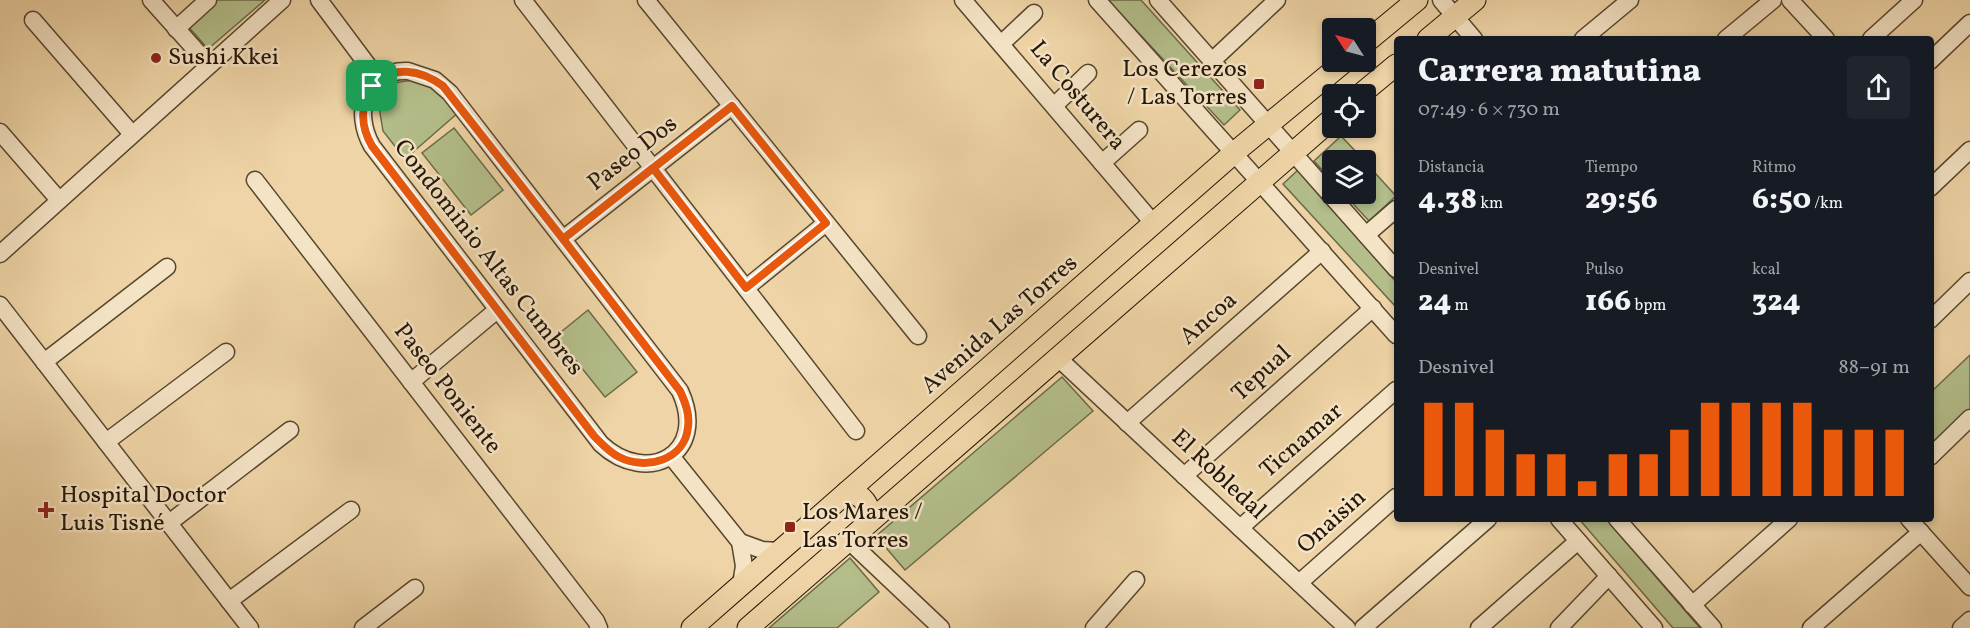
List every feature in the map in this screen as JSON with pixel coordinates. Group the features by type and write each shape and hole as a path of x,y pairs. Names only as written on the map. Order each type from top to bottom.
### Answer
{"main road":[{"path":"1376,35 1417,0"},
{"path":"1432,36 1475,0"},
{"path":"1373,84 1394,67"},
{"name":"Avenida Las Torres","path":"692,628 1234,152 1332,72"},
{"path":"748,628 1322,127"},
{"path":"847,492 856,494 865,500 870,510 870,521"}],"street":[{"path":"151,0 209,65"},
{"path":"176,29 208,0"},
{"path":"0,254 282,0"},
{"path":"319,0 378,79 393,72 408,71 426,75 443,86 680,391 688,413 688,428 683,443 671,456 740,543 744,566 741,585"},
{"path":"523,0 856,431"},
{"path":"646,0 918,336"},
{"name":"La Costurera","path":"964,0 1154,224"},
{"path":"1097,0 1394,332"},
{"path":"1213,60 1277,0"},
{"path":"1441,0 1471,36"},
{"path":"1587,36 1630,0"},
{"path":"1730,36 1773,0"},
{"path":"1790,0 1823,36"},
{"path":"1874,36 1914,0"},
{"path":"1161,1 1394,267"},
{"path":"1001,44 1034,13"},
{"path":"33,20 132,134"},
{"path":"1934,57 1970,23"},
{"path":"1054,106 1088,73"},
{"name":"Condominio Altas Cumbres","path":"378,79 368,93 363,110 367,138 594,436 609,451 626,460 644,464 671,456"},
{"name":"Paseo Dos","path":"563,239 732,106"},
{"path":"1102,163 1139,130"},
{"path":"0,132 59,200"},
{"path":"1934,184 1970,150"},
{"name":"Paseo Poniente","path":"255,180 596,621 599,628"},
{"path":"1366,235 1394,211"},
{"path":"746,288 826,223"},
{"name":"Ancoa","path":"1127,423 1322,251"},
{"path":"44,362 167,267"},
{"path":"1934,316 1970,281"},
{"path":"0,305 250,628"},
{"name":"Tepual","path":"1184,476 1373,308"},
{"path":"411,382 497,310"},
{"path":"106,442 226,352"},
{"name":"El Robledal","path":"1057,357 1347,628"},
{"name":"Ticnamar","path":"1240,528 1394,392"},
{"path":"1934,454 1970,418"},
{"path":"169,523 290,430"},
{"name":"Onaisin","path":"1299,583 1394,499"},
{"path":"229,601 351,510"},
{"path":"1363,628 1485,522"},
{"path":"1562,522 1654,628"},
{"path":"1626,522 1713,628"},
{"path":"1692,605 1786,522"},
{"path":"1912,522 1970,587"},
{"path":"1811,628 1921,532"},
{"path":"848,540 941,628"},
{"path":"1479,628 1578,541"},
{"path":"740,543 758,549 779,551"},
{"path":"1559,628 1609,576"},
{"path":"1094,628 1136,580"},
{"path":"363,628 415,588"},
{"path":"1962,628 1970,621"}],"green space":[{"path":"217,0 265,0 208,49 187,25"},
{"path":"1108,0 1141,0 1240,110 1224,125"},
{"path":"419,79 439,90 459,112 405,159 383,131 379,107 394,83"},
{"path":"454,128 503,190 471,215 422,153"},
{"path":"1339,138 1343,138 1354,150 1326,150"},
{"path":"1322,154 1322,170 1314,161"},
{"path":"1299,169 1322,196 1322,204 1329,204 1394,280 1394,305 1283,184"},
{"path":"1376,174 1394,194 1394,198 1369,221 1353,204 1376,204"},
{"path":"588,310 637,372 605,397 556,336"},
{"path":"1970,355 1970,409 1934,444 1934,389"},
{"path":"1062,377 1093,411 905,570 876,536"},
{"path":"1582,522 1609,522 1700,628 1673,628"},
{"path":"850,558 879,592 837,628 769,628"}],"place":[{"name":"Sushi Kkei","path":"156,58"},
{"name":"Los Cerezos / Las Torres","path":"1259,84"},
{"name":"Hospital Doctor Luis Tisné","path":"46,510"},
{"name":"Los Mares / Las Torres","path":"790,527"}],"route":[{"path":"372,86 364,101 362,120 372,146 594,436 618,457 635,463 644,464 671,456 683,443 688,428 688,413 680,391 563,239 608,203 732,106 826,223 746,288 653,168 563,239 443,86 426,75 408,71 393,72 378,79 372,86"}]}
